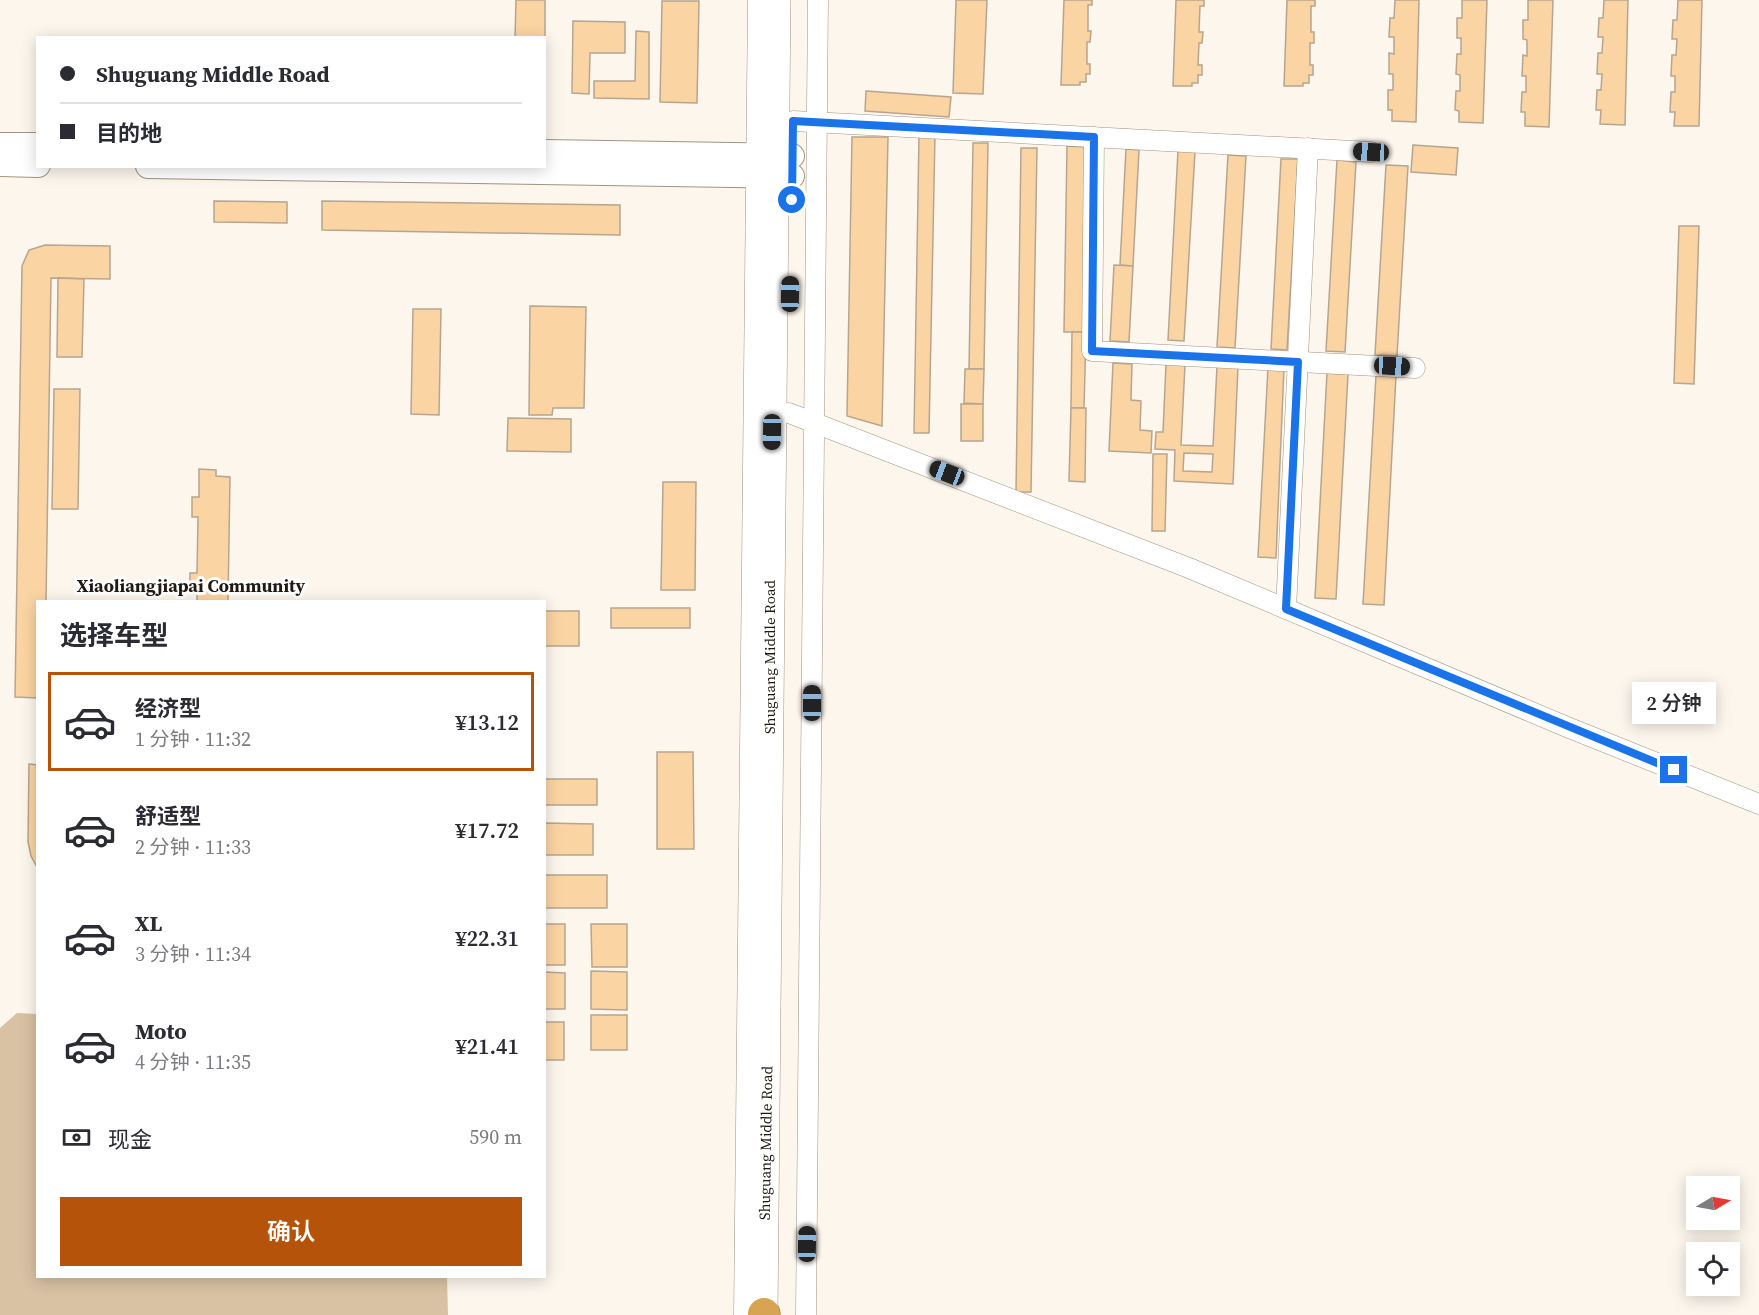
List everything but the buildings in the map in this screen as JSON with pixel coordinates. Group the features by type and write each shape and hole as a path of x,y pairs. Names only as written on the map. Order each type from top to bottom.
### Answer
{"main road":[{"name":"Shuguang Middle Road","path":"764,1315 777,0"},
{"name":"Shuguang Middle Road","path":"764,1315 789,413 774,166 805,122 794,0"}],"street":[{"path":"758,0 774,166"},
{"path":"806,1315 814,422 805,122 818,0"},
{"path":"805,122 1371,152"},
{"path":"1094,137 1092,351 1415,368"},
{"path":"0,145 36,145"},
{"path":"1286,609 1308,148"},
{"path":"546,153 774,166"},
{"path":"0,164 36,165"},
{"path":"546,166 774,166"},
{"path":"789,413 1189,568 1567,727 1759,804"}],"shaded area":[{"path":"17,1013 36,1014 36,1278 447,1278 448,1315 0,1315 0,1028"}],"district":[{"name":"Xiaoliangjiapai Community","path":"191,586"}],"route":[{"path":"792,200 793,121 1094,137 1092,351 1298,362 1286,609 1674,770"}]}
